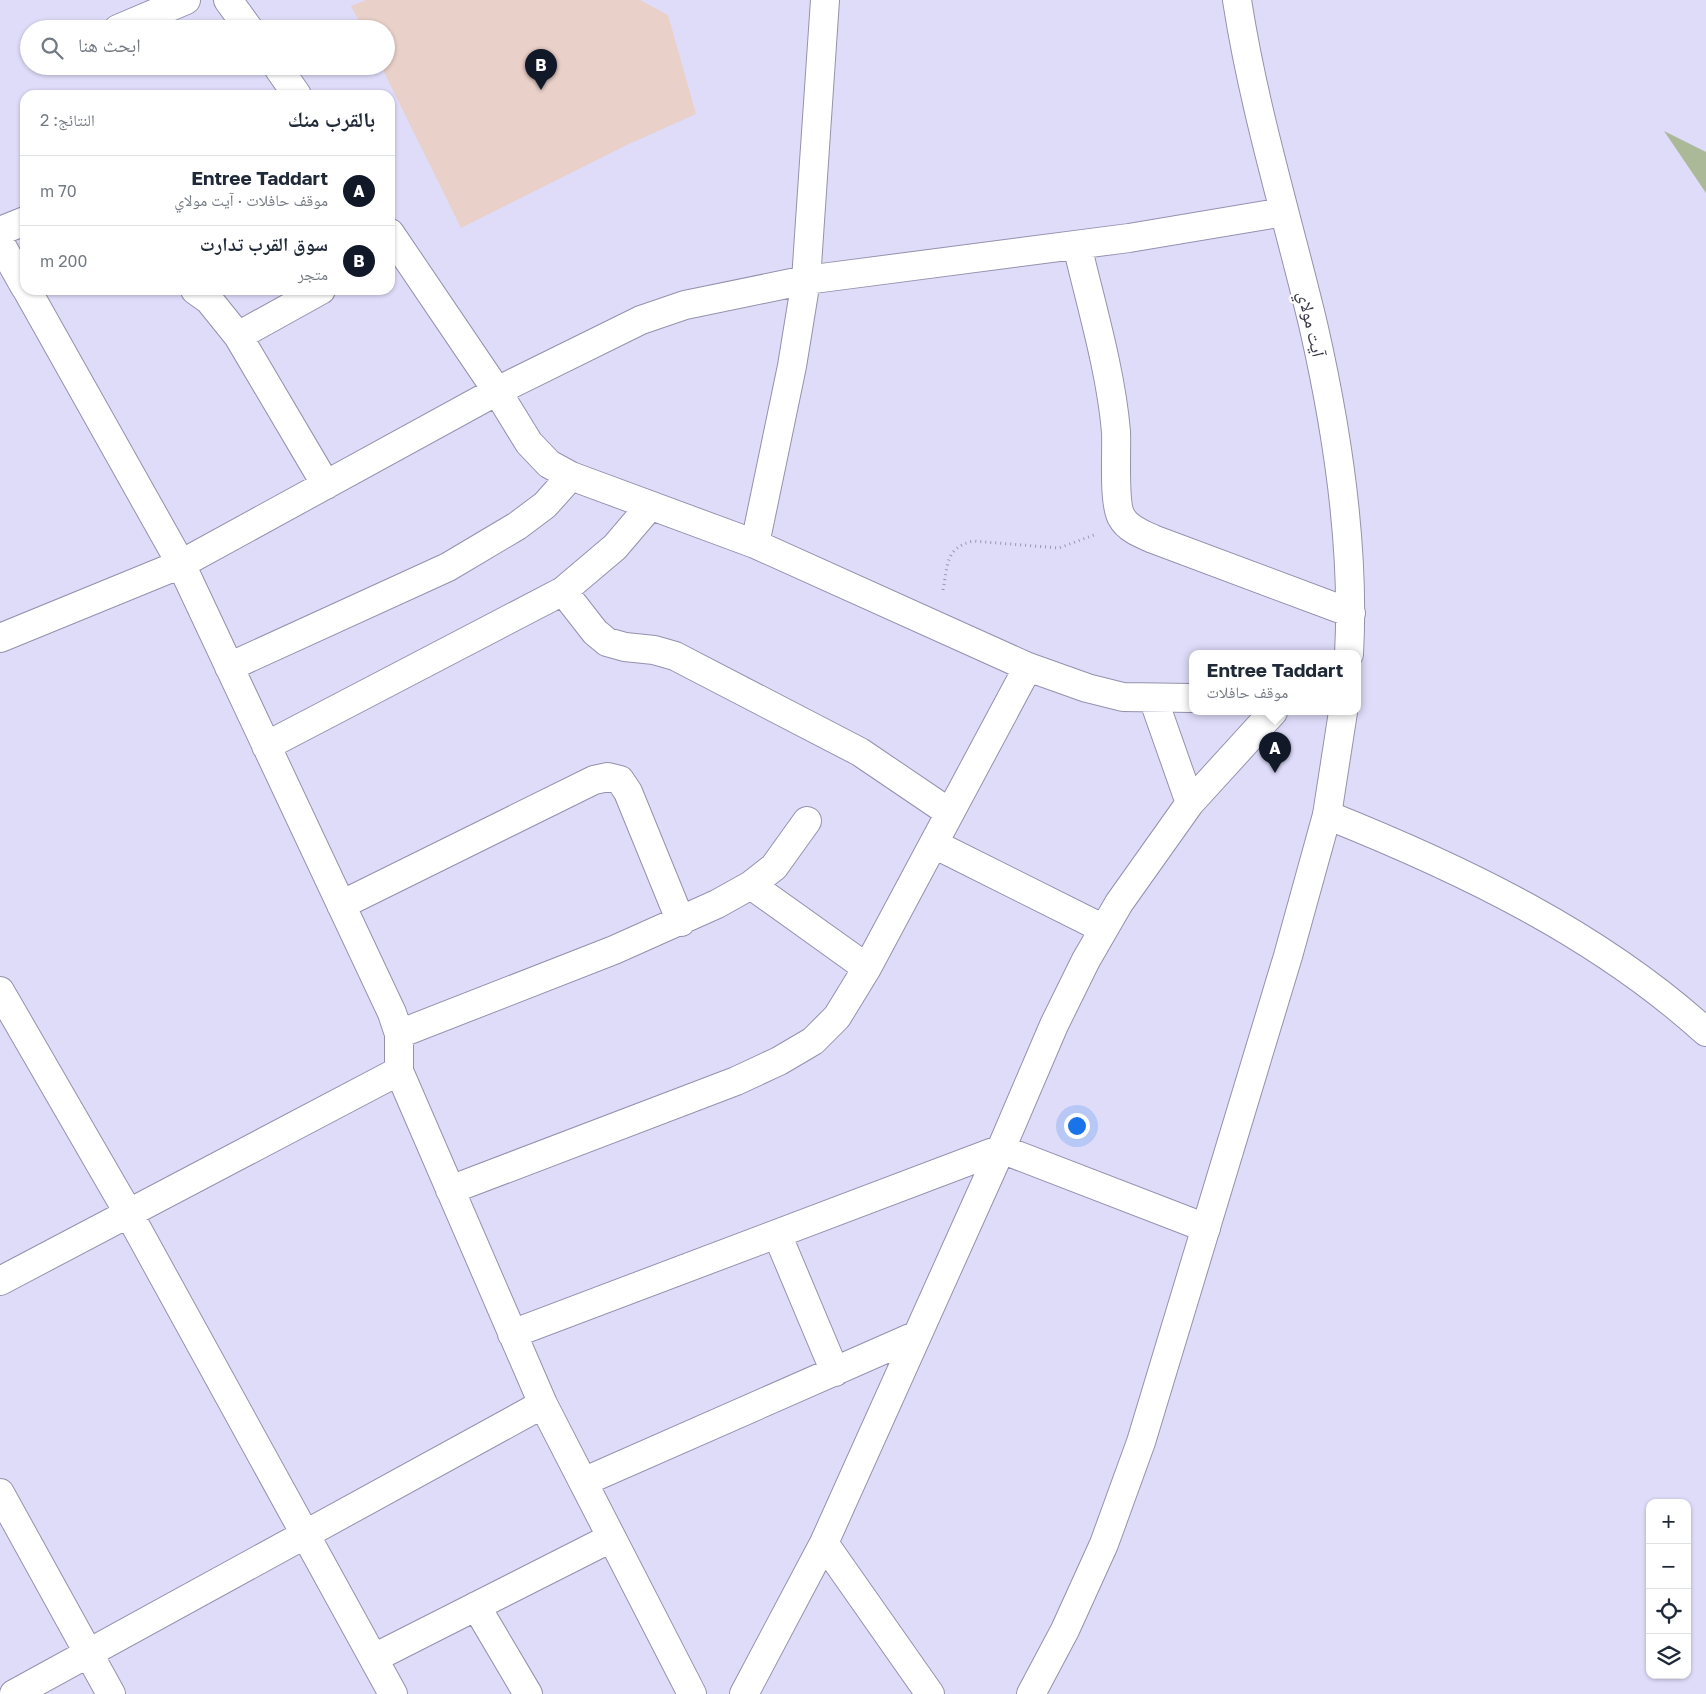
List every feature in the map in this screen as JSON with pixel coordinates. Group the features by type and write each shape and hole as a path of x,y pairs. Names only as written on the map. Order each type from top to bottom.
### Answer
{"street":[{"path":"139,20 186,0"},
{"path":"228,0 242,20"},
{"path":"755,544 792,366 806,280 825,0"},
{"name":"آيت مولاي","path":"1237,0 1247,66 1313,325 1334,429 1344,518 1351,612 1349,650"},
{"path":"284,75 294,90"},
{"path":"0,638 181,564 497,391 641,320 686,305 806,280 1077,245 1284,212"},
{"path":"0,231 20,222"},
{"path":"0,243 20,278"},
{"path":"1077,245 1114,415 1118,454 1117,505 1122,518 1133,530 1153,539 1351,612"},
{"path":"395,246 497,391 529,443 549,464 571,476 755,544 1028,667 1087,688 1123,697 1189,698"},
{"path":"30,295 181,564 392,1013 399,1034 399,1071 543,1404 692,1694"},
{"path":"202,295 209,300 238,336 326,485"},
{"path":"238,336 312,295"},
{"path":"229,667 448,567 517,526 546,505 571,476"},
{"path":"266,746 563,591 615,547 650,506"},
{"path":"563,591 595,632 607,642 675,656 860,752 950,813"},
{"path":"450,1190 736,1081 779,1061 813,1041 837,1016 867,968 1028,667"},
{"path":"1154,698 1190,803"},
{"path":"744,1694 824,1543 879,1425 1054,1025 1104,929 1119,903 1190,803 1270,715"},
{"path":"1031,1694 1065,1630 1104,1544 1141,1442 1288,956 1327,816 1343,715"},
{"path":"341,904 594,780 608,777 620,780 628,792 681,922"},
{"path":"1327,816 1388,840 1539,914 1604,954 1688,1015 1706,1032"},
{"path":"399,1034 681,922 751,885 774,867 807,821"},
{"path":"934,844 1104,929"},
{"path":"751,885 867,968"},
{"path":"0,991 129,1214 393,1694"},
{"path":"0,1282 399,1071"},
{"path":"512,1334 1001,1149 1206,1228"},
{"path":"777,1234 835,1372"},
{"path":"583,1482 917,1335"},
{"path":"14,1694 543,1404"},
{"path":"0,1493 11,1538 88,1653 111,1694"},
{"path":"374,1658 611,1538"},
{"path":"824,1543 930,1694"},
{"path":"476,1606 528,1694"}],"path":[{"path":"935,625 950,555 960,544 973,541 1059,548 1089,538 1122,518"}],"shaded area":[{"path":"366,0 640,0 668,15 696,114 627,145 461,228 395,94 395,90 393,90 385,75 395,75 395,20 358,20 351,6"}],"green space":[{"path":"1664,131 1706,152 1706,193"}],"place":[{"name":"سوق القرب تدارت","path":"541,90"},
{"name":"Entree Taddart","path":"1275,773"}]}
